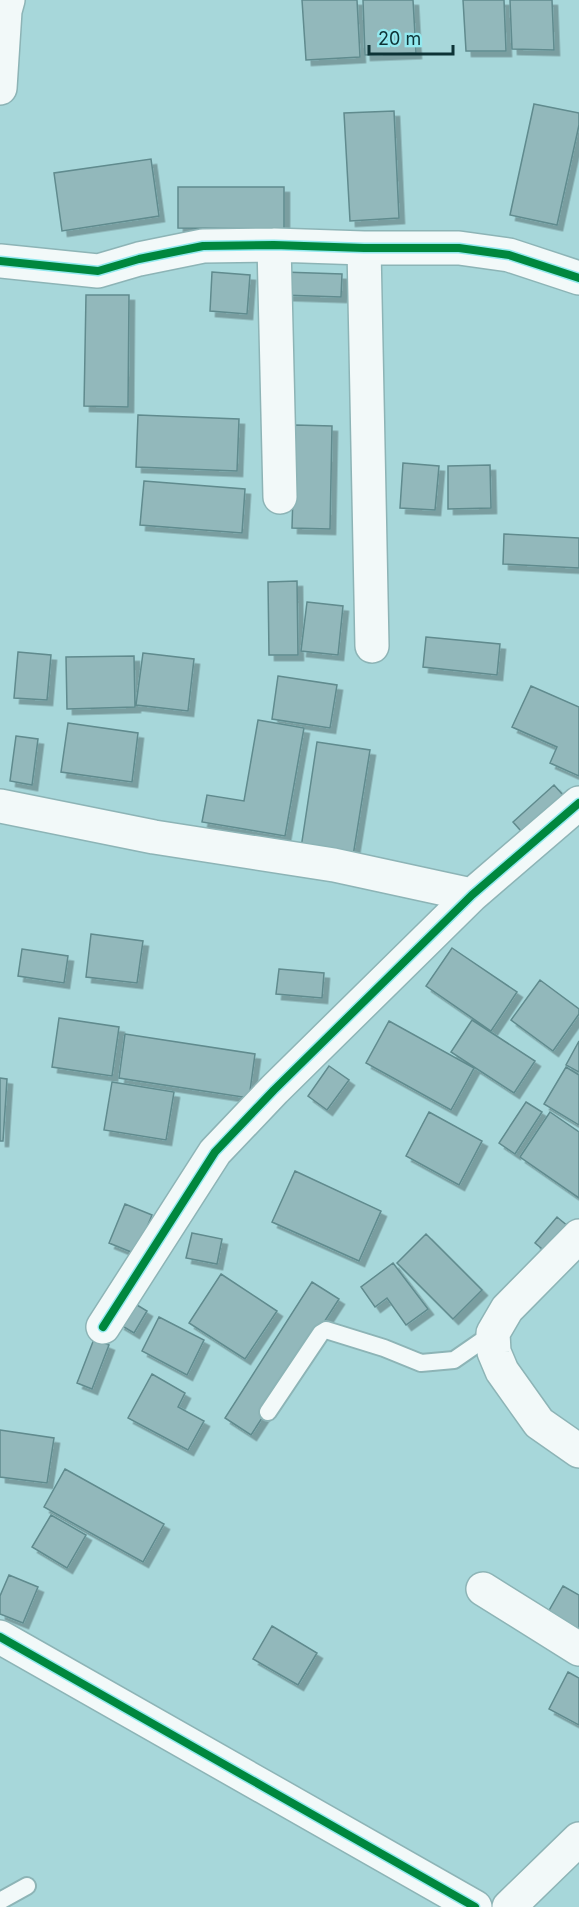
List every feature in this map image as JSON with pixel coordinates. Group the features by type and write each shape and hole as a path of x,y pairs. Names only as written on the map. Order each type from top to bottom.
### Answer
{"street":[{"path":"0,79 5,11 8,0"},
{"path":"274,245 280,497"},
{"path":"0,261 98,271 139,259 203,246 459,248 509,255 579,278"},
{"path":"364,248 372,646"},
{"path":"103,1327 215,1152 274,1090 472,895 579,803"},
{"path":"0,806 154,837 334,865 472,895"},
{"path":"579,1236 507,1309 493,1333 494,1352 502,1371 539,1423 579,1451"},
{"path":"483,1589 579,1650"},
{"path":"0,1637 475,1907"},
{"path":"509,1907 579,1839"}],"lane":[{"path":"268,1412 321,1333 326,1330 384,1348 421,1363 454,1360 493,1333"},
{"path":"0,1901 27,1886"}],"building":[{"path":"302,0 357,0 360,57 306,60"},
{"path":"363,0 413,0 416,53 365,55"},
{"path":"463,0 504,0 506,51 466,51"},
{"path":"510,0 552,0 554,50 512,49"},
{"path":"534,104 579,113 579,125 557,225 510,215"},
{"path":"394,111 399,218 350,221 344,113"},
{"path":"151,159 159,216 62,231 54,173"},
{"path":"178,187 284,187 284,229 178,228"},
{"path":"212,272 250,275 247,314 210,311"},
{"path":"283,272 342,274 341,297 282,295"},
{"path":"86,295 129,295 128,407 84,406"},
{"path":"138,415 239,419 237,471 136,467"},
{"path":"295,425 332,426 330,529 292,528"},
{"path":"403,463 439,466 435,510 400,508"},
{"path":"490,465 491,508 448,509 448,466"},
{"path":"144,481 245,489 242,533 140,525"},
{"path":"504,534 579,538 579,568 503,564"},
{"path":"297,581 298,655 269,655 268,582"},
{"path":"307,602 343,606 338,655 301,651"},
{"path":"426,637 500,644 497,675 423,667"},
{"path":"18,652 51,655 47,700 14,698"},
{"path":"143,653 194,659 188,711 136,705"},
{"path":"134,656 135,707 67,709 66,657"},
{"path":"278,676 337,685 330,728 272,719"},
{"path":"531,686 579,707 579,776 550,763 557,747 512,727"},
{"path":"258,720 304,728 285,836 202,822 207,795 244,801"},
{"path":"68,723 138,733 132,782 61,772"},
{"path":"16,736 38,739 32,785 10,781"},
{"path":"317,742 370,750 353,856 301,848"},
{"path":"554,785 571,804 529,840 513,822"},
{"path":"91,934 143,941 137,983 86,977"},
{"path":"452,948 517,992 491,1031 426,986"},
{"path":"22,949 68,956 64,983 18,976"},
{"path":"279,969 324,973 322,998 276,994"},
{"path":"540,980 579,1009 579,1014 553,1051 511,1020"},
{"path":"59,1018 119,1027 112,1076 52,1067"},
{"path":"472,1020 535,1061 514,1093 451,1052"},
{"path":"389,1021 474,1068 451,1110 366,1063"},
{"path":"125,1034 255,1054 249,1098 119,1078"},
{"path":"579,1041 579,1072 566,1065"},
{"path":"329,1066 349,1080 327,1110 308,1096"},
{"path":"566,1067 579,1075 579,1125 544,1104"},
{"path":"0,1078 7,1079 3,1141 0,1141"},
{"path":"112,1082 174,1092 166,1140 104,1130"},
{"path":"526,1102 542,1112 515,1154 499,1143"},
{"path":"429,1112 482,1141 459,1185 406,1156"},
{"path":"550,1112 579,1132 579,1198 520,1157"},
{"path":"295,1171 381,1211 359,1261 272,1222"},
{"path":"125,1204 152,1215 136,1254 109,1243"},
{"path":"557,1217 575,1232 553,1258 535,1243"},
{"path":"192,1233 222,1239 217,1264 186,1258"},
{"path":"426,1234 482,1290 453,1319 397,1263"},
{"path":"393,1263 428,1309 406,1325 387,1298 375,1307 361,1287"},
{"path":"221,1274 277,1311 245,1359 189,1323"},
{"path":"312,1282 339,1299 251,1435 225,1418"},
{"path":"132,1302 147,1311 134,1333 119,1324"},
{"path":"159,1317 204,1340 187,1375 142,1351"},
{"path":"94,1339 109,1345 92,1389 77,1383"},
{"path":"152,1374 185,1393 178,1407 204,1421 188,1450 128,1418"},
{"path":"0,1430 54,1438 47,1483 0,1477"},
{"path":"65,1469 164,1524 143,1562 44,1507"},
{"path":"51,1515 86,1535 67,1568 32,1547"},
{"path":"9,1575 38,1587 23,1623 0,1614 0,1596"},
{"path":"563,1586 579,1595 579,1633 547,1614"},
{"path":"272,1626 317,1653 298,1685 253,1659"},
{"path":"568,1672 579,1678 579,1725 549,1709"}],"cycle path":[{"path":"0,261 98,271 139,259 203,246 459,248 509,255 579,278"},
{"path":"103,1327 215,1152 274,1090 472,895 579,803"},
{"path":"0,1637 475,1907"}]}
